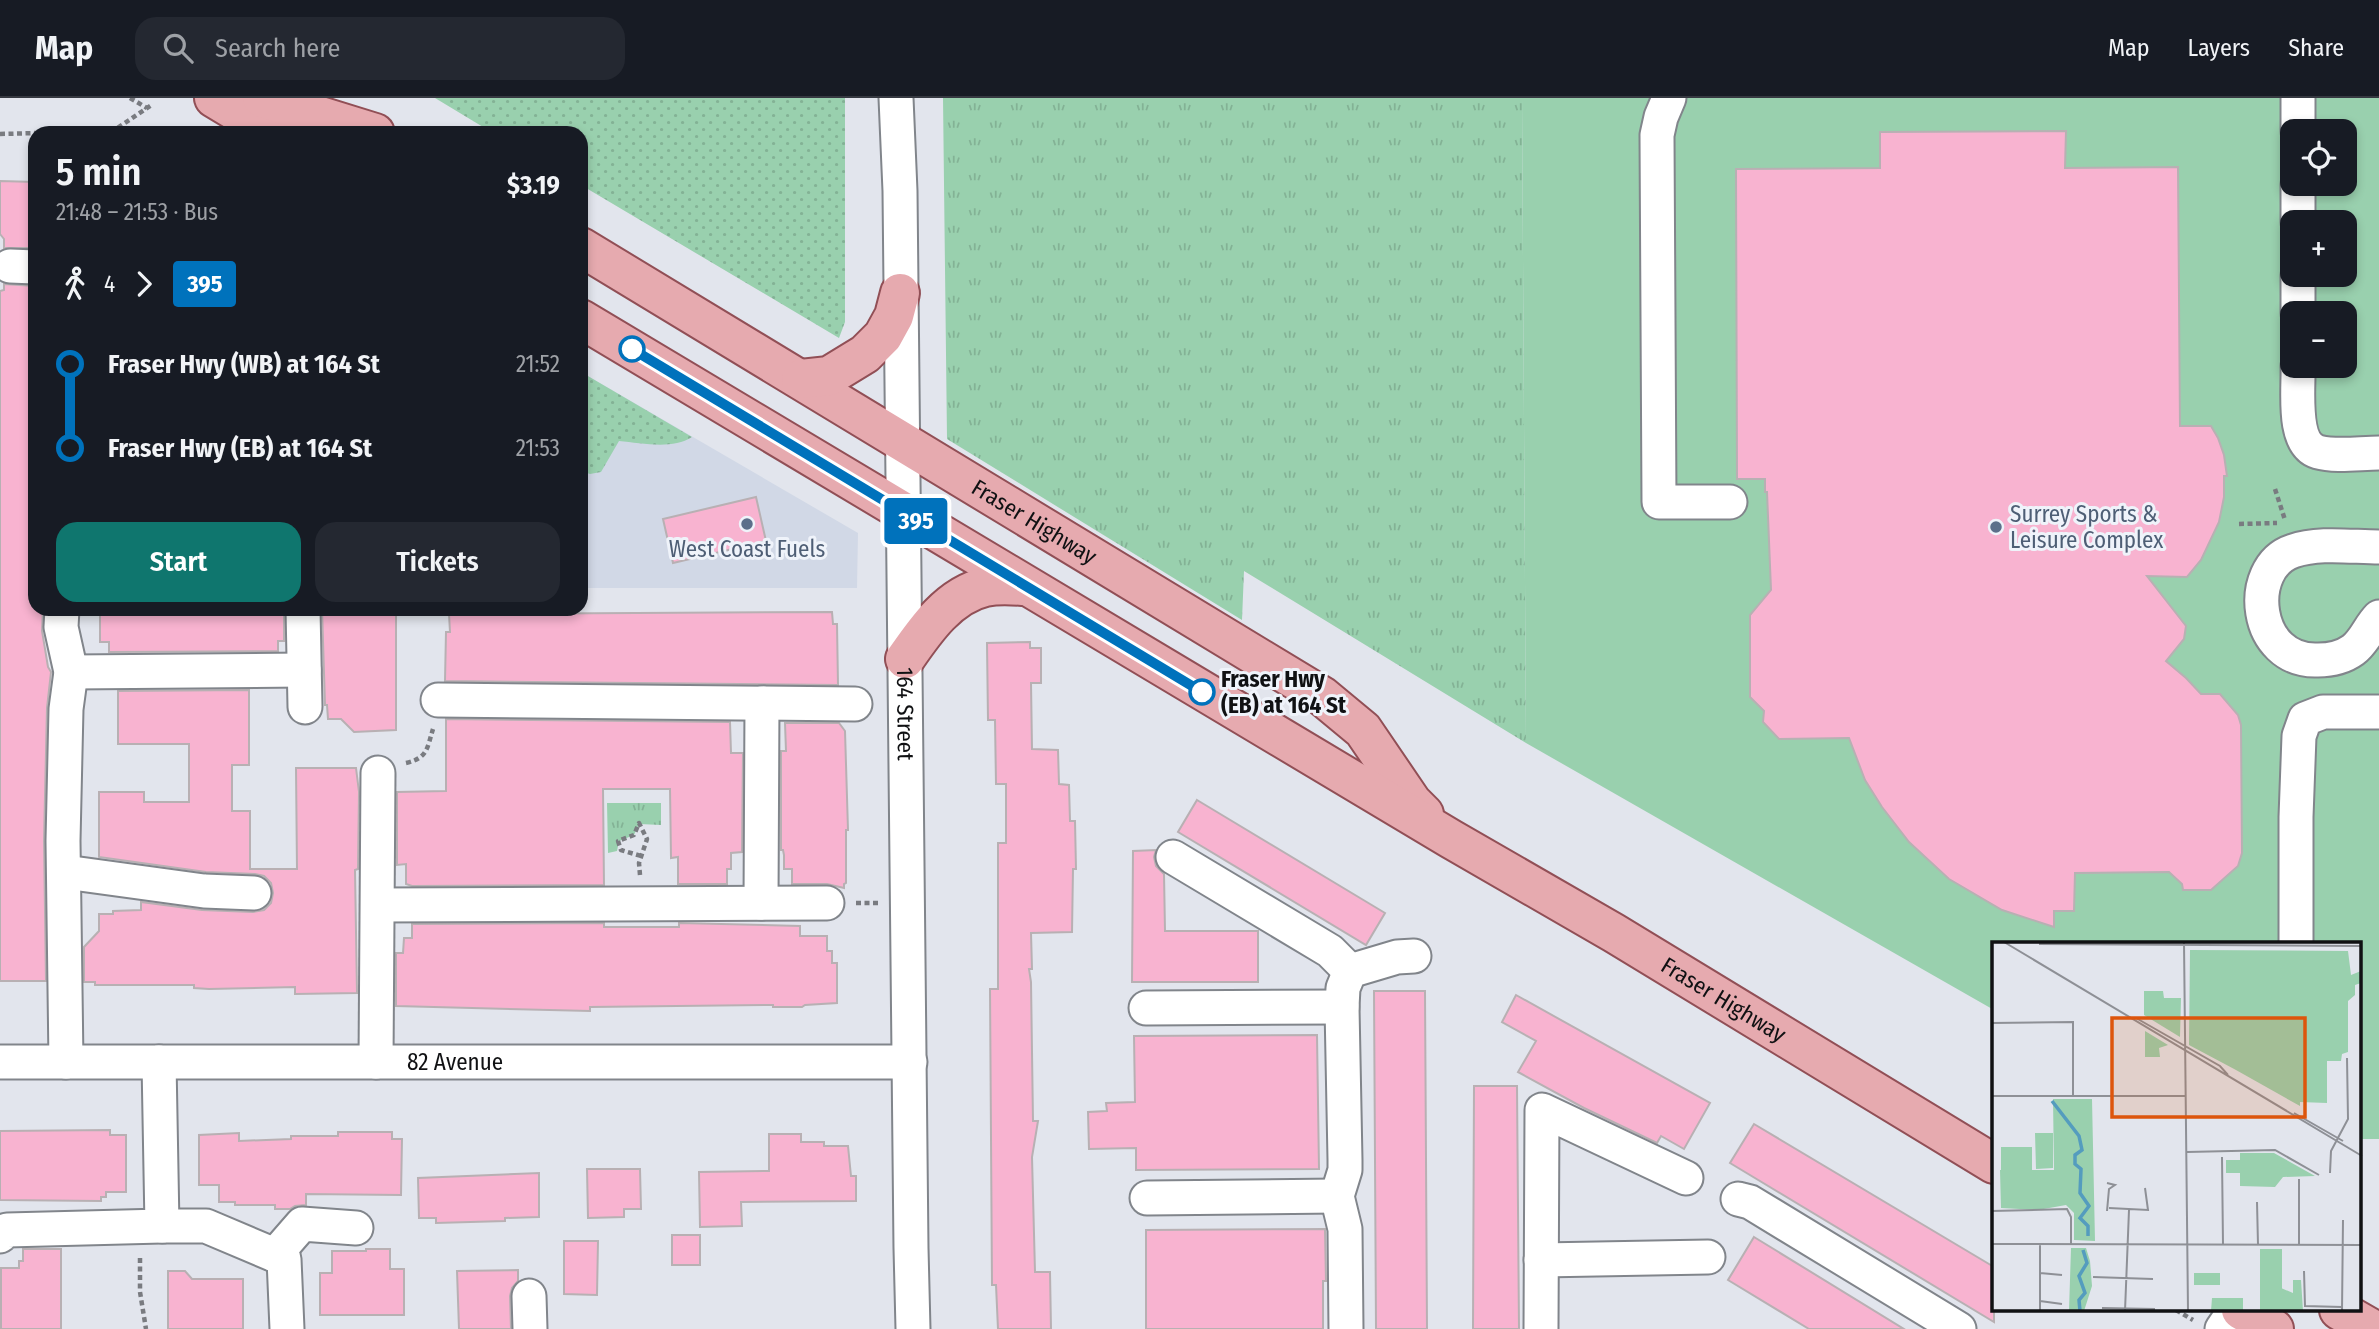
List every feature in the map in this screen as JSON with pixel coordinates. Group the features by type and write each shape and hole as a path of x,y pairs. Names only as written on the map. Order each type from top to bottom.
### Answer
{"main road":[{"path":"214,98 260,126"},
{"path":"262,98 352,126"},
{"name":"Fraser Highway","path":"588,251 1322,696 1363,730 1412,802 1451,839"},
{"path":"800,379 830,376 865,354 883,336 894,316 900,293"},
{"name":"Fraser Highway","path":"588,323 1024,586 1614,933 1992,1163"},
{"path":"905,659 935,619 959,599 987,587 1024,586"},
{"path":"2244,1312 2274,1329"},
{"path":"2342,1312 2372,1329"}],"street":[{"name":"164 Street","path":"896,98 903,442 913,1329"},
{"path":"1669,98 1657,135 1659,502 1730,502"},
{"path":"2298,98 2298,119"},
{"path":"2298,378 2299,426 2308,446 2316,452 2379,453"},
{"path":"2379,547 2311,547 2291,551 2270,571 2263,588 2262,607 2266,628 2277,646 2296,657 2313,661 2337,659 2355,649 2379,617"},
{"path":"62,616 61,627 71,672 66,709 63,841 66,1062"},
{"path":"303,616 305,707"},
{"path":"71,672 304,670"},
{"path":"438,700 855,704"},
{"path":"761,903 762,703"},
{"path":"2297,942 2296,817 2299,736 2305,719 2323,712 2379,712"},
{"path":"376,1062 378,773"},
{"path":"1173,857 1330,951 1350,971"},
{"path":"65,872 204,891 254,893"},
{"path":"378,905 827,903"},
{"path":"1346,1329 1345,1229 1336,1196 1343,1178 1345,1160 1343,988 1350,971 1397,957 1414,956"},
{"path":"1146,1008 1342,1007"},
{"name":"82 Avenue","path":"0,1062 909,1062"},
{"path":"159,1062 162,1226"},
{"path":"1541,1329 1542,1110 1686,1178"},
{"path":"1147,1198 1336,1196"},
{"path":"1738,1199 1750,1202 1959,1329"},
{"path":"275,1255 302,1224 356,1227"},
{"path":"0,1236 7,1230 206,1226 284,1259 287,1329"},
{"path":"1541,1260 1708,1257"},
{"path":"529,1296 530,1329"},
{"path":"2222,1329 2234,1312"}],"path":[{"path":"130,98 147,108"},
{"path":"120,126 153,104"},
{"path":"0,134 28,133"},
{"path":"2239,524 2286,523 2275,489"},
{"path":"378,773 378,765 407,763 418,760 425,753 436,719 438,700"},
{"path":"640,904 641,856 647,839 639,823 634,835 618,841 621,850 641,856"},
{"path":"139,1250 139,1292 146,1329"}],"shaded area":[{"path":"588,376 858,533 857,588 588,588"}],"green space":[{"path":"435,98 845,98 845,322 839,338 588,189 588,126 481,126"},
{"path":"943,98 1522,98 1526,743 1244,571 1242,620 947,439"},
{"path":"1522,98 2379,98 2379,1139 2362,1139 2362,942 1992,942 1992,1009 1526,743"},
{"path":"588,376 692,437 666,445 619,441 601,472 590,474"},
{"path":"607,803 661,803 661,825 639,824 634,835 619,841 617,851 608,853"}],"building":[{"name":"Surrey Sports & Leisure Complex","path":"2066,131 2065,168 2178,167 2180,426 2211,426 2224,455 2227,476 2224,476 2224,497 2219,522 2201,560 2187,577 2147,576 2186,626 2184,639 2166,661 2201,694 2220,694 2238,715 2241,725 2242,853 2238,866 2211,890 2183,890 2182,884 2169,872 2075,873 2074,911 2054,911 2054,927 2002,910 1949,879 1909,842 1882,807 1865,780 1849,738 1779,739 1763,722 1764,711 1750,697 1750,615 1771,590 1765,479 1737,479 1736,169 1880,168 1880,132"},
{"path":"0,181 28,182 28,248 4,248 4,239 0,234"},
{"path":"4,284 28,286 28,616 43,616 42,631 51,672 47,708 44,841 46,981 0,981 0,291 4,290"},
{"path":"756,497 766,541 673,563 663,519"},
{"path":"832,612 833,624 837,624 838,685 445,681 449,616 588,616 588,613"},
{"path":"100,616 284,616 284,641 278,641 278,651 109,652 109,642 100,642"},
{"path":"322,616 396,616 396,730 354,732 341,719 328,719 325,705"},
{"path":"1030,642 1030,648 1041,648 1041,683 1031,683 1032,749 1058,750 1059,784 1069,785 1070,821 1075,821 1076,869 1073,869 1072,932 1031,933 1032,969 1029,969 1033,1121 1038,1121 1032,1157 1035,1272 1050,1272 1051,1329 998,1329 996,1285 992,1285 990,989 998,989 998,843 1006,843 1006,784 996,784 995,720 988,720 987,643"},
{"path":"249,690 249,765 232,765 232,811 250,811 250,869 297,869 296,768 356,768 359,792 358,869 355,870 357,993 295,994 295,987 209,989 194,988 194,985 95,985 95,982 84,982 84,947 99,931 99,914 141,910 141,902 202,910 253,912 264,910 271,903 271,883 264,876 206,872 99,857 99,792 144,792 144,802 189,802 189,744 118,744 118,691"},
{"path":"446,719 730,722 731,753 743,753 742,852 731,853 727,884 678,884 678,857 671,858 670,789 603,789 604,885 406,884 406,864 397,865 397,792 446,791"},
{"path":"785,723 839,723 845,731 848,830 844,888 827,884 792,884 792,869 784,869 784,855 781,850 781,751 786,751"},
{"path":"1197,800 1385,913 1366,945 1178,832"},
{"path":"1156,850 1156,866 1164,874 1165,931 1258,931 1258,982 1132,982 1133,851"},
{"path":"604,923 604,927 679,927 679,923 800,926 800,936 827,936 827,951 832,951 832,963 837,963 837,1003 802,1007 590,1007 590,1011 396,1006 396,953 403,953 404,938 412,938 412,924"},
{"path":"1374,991 1425,991 1427,1329 1376,1329"},
{"path":"1516,995 1710,1103 1684,1149 1661,1136 1657,1143 1518,1072 1536,1041 1502,1022"},
{"path":"1317,1035 1319,1169 1136,1170 1136,1148 1089,1149 1088,1112 1107,1111 1106,1103 1135,1102 1134,1036"},
{"path":"1474,1086 1517,1086 1519,1329 1473,1329"},
{"path":"1754,1124 1992,1266 1994,1322 1730,1163"},
{"path":"110,1130 110,1135 126,1135 126,1192 106,1192 106,1197 101,1197 101,1201 0,1200 0,1131"},
{"path":"338,1132 392,1132 392,1139 402,1139 401,1195 306,1194 306,1205 275,1209 275,1205 235,1205 235,1202 219,1202 219,1185 199,1185 199,1135 239,1133 239,1141 291,1139 291,1136 338,1136"},
{"path":"769,1134 801,1134 801,1142 848,1146 851,1176 856,1176 856,1201 741,1202 742,1226 700,1227 699,1172 769,1171"},
{"path":"587,1169 640,1169 641,1209 624,1209 624,1217 588,1218"},
{"path":"539,1173 539,1217 436,1223 436,1218 419,1218 418,1178"},
{"path":"1325,1229 1323,1329 1146,1329 1146,1230"},
{"path":"672,1235 700,1235 700,1265 672,1265"},
{"path":"1754,1237 1904,1329 1809,1329 1728,1280"},
{"path":"564,1241 598,1241 597,1295 564,1294"},
{"path":"23,1249 61,1249 61,1329 1,1329 1,1268 19,1268 19,1261 23,1261"},
{"path":"390,1249 390,1269 404,1269 404,1315 320,1315 320,1273 332,1273 332,1251"},
{"path":"518,1270 518,1281 510,1296 511,1329 459,1329 457,1271"},
{"path":"168,1271 185,1271 192,1279 243,1279 243,1329 168,1329"}],"bus line":[{"name":"395","path":"632,349 1202,692"}],"place":[{"name":"West Coast Fuels","path":"747,524"},
{"name":"Surrey Sports & Leisure Complex","path":"1996,527"},
{"name":"Fraser Hwy (EB) at 164 St","path":"1202,692"}]}
